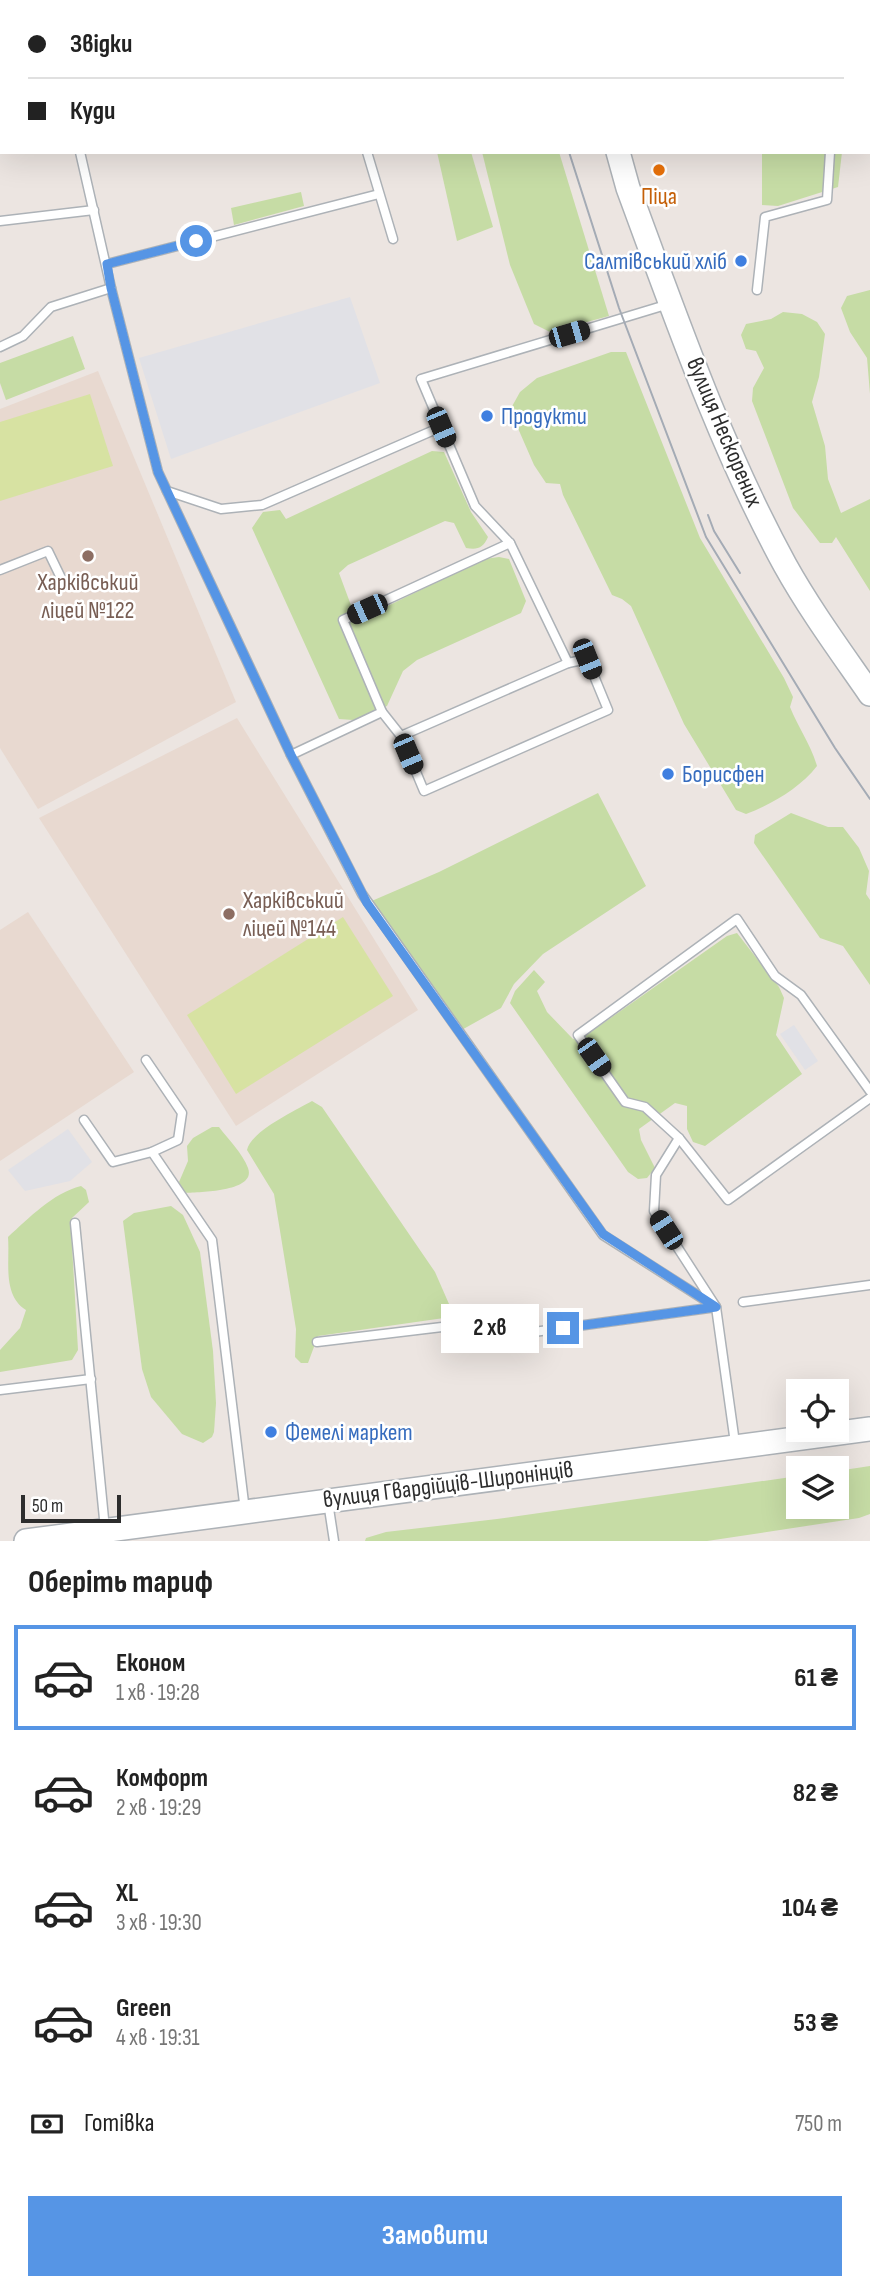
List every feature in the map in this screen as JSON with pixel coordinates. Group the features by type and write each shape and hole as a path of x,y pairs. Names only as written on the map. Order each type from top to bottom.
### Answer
{"main road":[{"name":"вулиця Нескорених","path":"619,154 628,188 713,410 786,566 870,694"},
{"name":"вулиця Гвардійців-Широнінців","path":"26,1541 870,1429"}],"lane":[{"path":"80,154 158,472 291,755 367,903 603,1234 716,1307"},
{"path":"368,154 393,239"},
{"path":"757,290 765,217 827,200 830,154"},
{"path":"107,264 379,194"},
{"path":"0,221 94,210"},
{"path":"0,346 23,336 51,307 111,288"},
{"path":"568,663 510,543 475,506 421,379 671,304"},
{"path":"167,491 222,509 262,505 441,427"},
{"path":"401,736 568,663 587,659 608,709 424,791 401,736 382,712 343,620 510,543"},
{"path":"0,570 48,551 62,580"},
{"path":"291,755 382,712"},
{"path":"870,1091 801,995 775,976 737,919 578,1035 625,1102 645,1107 679,1138 728,1200 870,1098"},
{"path":"84,1120 113,1162 152,1152 178,1140 182,1114 146,1060"},
{"path":"679,1138 656,1175 654,1211 716,1307 735,1446"},
{"path":"152,1152 212,1240 245,1511"},
{"path":"75,1223 104,1529"},
{"path":"743,1302 870,1285"},
{"path":"317,1342 492,1321 512,1335 716,1307"},
{"path":"0,1390 91,1378"},
{"path":"328,1500 334,1541"}],"shaded area":[{"path":"350,297 380,383 171,459 139,358"},
{"name":"Харківський ліцей №122","path":"98,371 236,702 38,809 0,748 0,409"},
{"name":"Харківський ліцей №144","path":"237,718 418,1010 236,1126 39,818"},
{"path":"28,912 134,1072 0,1161 0,930"},
{"path":"794,1025 818,1061 805,1070 780,1034"},
{"path":"68,1129 92,1162 70,1181 25,1191 8,1170"}],"green space":[{"path":"437,154 472,154 493,227 457,241"},
{"path":"482,154 560,154 609,316 550,332 534,324 510,265"},
{"path":"762,154 842,154 838,187 778,206 762,205"},
{"path":"301,192 304,206 234,225 231,208"},
{"path":"870,290 870,394 867,358 850,332 841,308 847,296"},
{"path":"783,312 802,314 817,322 825,334 819,377 812,402 825,446 828,479 841,513 870,499 870,591 836,537 832,543 820,543 793,508 752,401 753,388 764,368 756,351 746,349 741,335 746,324 771,319"},
{"path":"73,336 85,369 6,400 0,383 0,363"},
{"path":"611,352 626,352 700,538 784,678 793,697 790,707 817,766 785,795 746,814 736,810 684,724 631,606 612,595 560,484 546,483 534,465 510,410 520,392 537,378"},
{"path":"90,394 113,466 0,501 0,422"},
{"path":"432,451 444,452 471,512 488,537 486,541 480,547 466,548 454,523 445,521 348,565 339,573 352,608 365,617 484,559 499,557 509,559 526,601 521,613 417,660 403,671 387,706 353,720 339,719 252,528 263,512 280,510 286,519"},
{"path":"598,793 646,886 543,954 514,984 501,1008 458,1032 367,903 439,872"},
{"path":"791,813 828,827 843,827 859,848 869,871 866,894 870,900 870,985 843,946 820,938 754,843 755,835"},
{"path":"343,917 393,996 236,1094 187,1015"},
{"path":"737,933 779,987 784,998 776,1035 802,1074 705,1146 693,1142 687,1129 687,1106 675,1103 639,1129 641,1140 655,1168 647,1178 638,1179 628,1172 510,1003 515,991 534,970 545,982 537,991 547,1012 573,1039 585,1036 727,936"},
{"path":"312,1101 322,1107 435,1272 450,1312 444,1318 318,1336 308,1363 301,1363 295,1357 296,1329 274,1194 247,1150 256,1136 265,1129"},
{"path":"212,1127 219,1127 239,1152 248,1168 248,1176 244,1182 225,1189 184,1193 179,1182 188,1161 187,1146 193,1138"},
{"path":"81,1186 86,1190 89,1202 72,1218 71,1228 78,1350 72,1360 0,1372 0,1350 20,1328 26,1310 18,1304 10,1287 8,1237 51,1200"},
{"path":"171,1206 183,1215 200,1252 213,1351 216,1403 214,1432 212,1437 203,1443 182,1434 151,1397 142,1369 123,1221 134,1213"},
{"path":"870,1466 870,1514 859,1518 707,1541 365,1541 366,1538 386,1532 786,1478 786,1519 849,1519 849,1469"}],"tram line":[{"path":"570,154 619,308 706,537 835,748 870,799"},
{"path":"708,515 714,531 740,573"}],"place":[{"name":"Піца","path":"659,170"},
{"name":"Салтівський хліб","path":"741,261"},
{"name":"Продукти","path":"487,416"},
{"name":"Харківський ліцей №122","path":"88,556"},
{"name":"Борисфен","path":"668,774"},
{"name":"Харківський ліцей №144","path":"229,914"},
{"name":"Фемелі маркет","path":"271,1432"}],"route":[{"path":"196,241 107,264 111,288 158,472 291,755 367,903 603,1234 716,1307 563,1328"}]}
